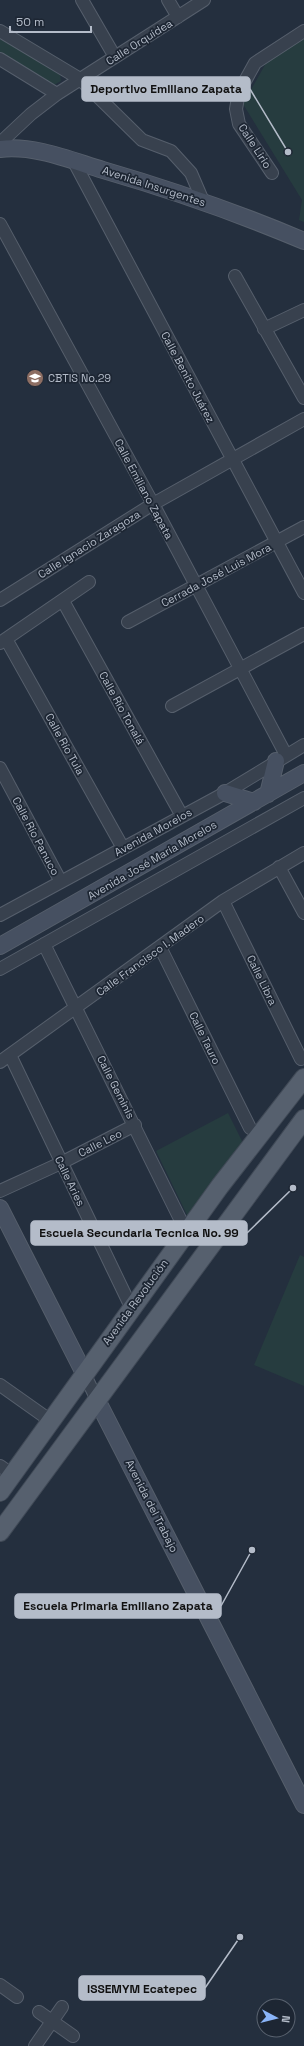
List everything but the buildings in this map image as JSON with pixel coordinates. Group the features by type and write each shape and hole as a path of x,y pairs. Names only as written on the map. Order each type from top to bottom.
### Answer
{"main road":[{"name":"Avenida Insurgentes","path":"0,149 16,147 73,160 203,201 304,241"},
{"path":"225,793 261,798 281,758"},
{"name":"Avenida José María Morelos","path":"0,946 304,773"},
{"name":"Avenida Revolución","path":"0,1492 6,1471 51,1421 186,1231 304,1078"},
{"path":"0,1532 304,1119"},
{"name":"Avenida del Trabajo","path":"0,1208 84,1373"},
{"name":"Avenida del Trabajo","path":"97,1400 300,1787 304,1805"}],"street":[{"path":"82,0 116,57"},
{"path":"168,0 178,17"},
{"name":"Calle Orquídea","path":"0,143 31,114 57,94 204,0"},
{"path":"0,31 80,79 142,140 171,151 182,161 190,173 203,201"},
{"name":"Calle Lirio","path":"272,173 239,124 236,109 239,92 254,63 304,31"},
{"path":"0,59 57,94"},
{"name":"Calle Benito Juárez","path":"73,160 304,593"},
{"name":"Calle Emiliano Zapata","path":"0,224 241,668 281,758"},
{"path":"235,276 304,398"},
{"path":"264,329 304,310"},
{"name":"Calle Ignacio Zaragoza","path":"0,600 153,504 304,419"},
{"name":"Cerrada José Luis Mora","path":"128,622 304,527"},
{"path":"3,641 89,582"},
{"name":"Calle Río Tonalá","path":"63,601 182,816"},
{"path":"172,706 304,634"},
{"name":"Calle Río Tula","path":"3,641 123,848"},
{"name":"Avenida Morelos","path":"1,912 61,882 225,793 304,745"},
{"name":"Calle Río Panuco","path":"0,768 61,882"},
{"name":"Avenida José María Morelos","path":"0,970 304,798"},
{"name":"Calle Francisco I. Madero","path":"0,1062 224,901 304,853"},
{"path":"279,867 304,913"},
{"name":"Calle Libra","path":"224,901 301,1059"},
{"name":"Calle Geminis","path":"44,944 135,1125 186,1231"},
{"name":"Calle Tauro","path":"160,947 250,1128"},
{"name":"Calle Aries","path":"10,1055 131,1307"},
{"name":"Calle Leo","path":"0,1191 61,1163 135,1125"},
{"name":"Avenida del Trabajo","path":"84,1373 97,1400"},
{"path":"0,1384 51,1421"},
{"path":"2,1981 17,1997"},
{"path":"35,2046 62,2007"},
{"path":"39,2012 72,2036"}],"green space":[{"path":"0,35 60,75 61,81 54,85 0,52"},
{"path":"304,36 304,222 299,220 302,200 243,104 266,63"},
{"path":"228,1113 243,1143 189,1219 156,1151"},
{"path":"300,1255 304,1257 304,1386 254,1365"}],"place":[{"name":"Deportivo Emiliano Zapata","path":"288,152"},
{"name":"CBTIS No.29","path":"35,378"},
{"name":"Escuela Secundaria Tecnica No. 99","path":"293,1188"},
{"name":"Escuela Primaria Emiliano Zapata","path":"252,1550"},
{"name":"ISSEMYM Ecatepec","path":"240,1937"}]}
